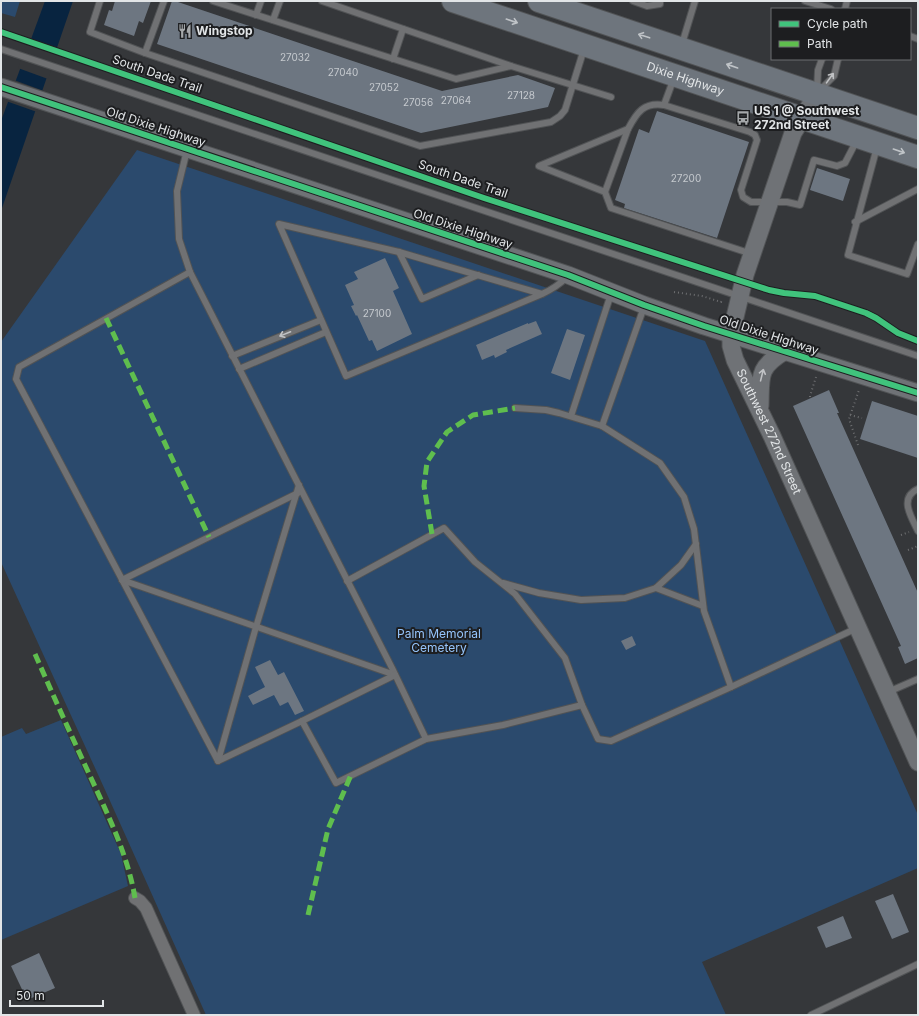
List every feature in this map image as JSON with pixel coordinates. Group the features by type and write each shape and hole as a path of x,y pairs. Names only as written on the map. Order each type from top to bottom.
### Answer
{"highway":[{"name":"Dixie Highway","path":"453,1 918,157"},
{"path":"539,1 918,128"},
{"path":"586,46 609,42 654,55 778,98 790,99 816,94"},
{"path":"802,118 811,114 832,112 918,141"}],"street":[{"name":"Old Dixie Highway","path":"3,88 568,275 644,305 918,393"},
{"name":"Southwest 272nd Street","path":"816,94 793,133 745,275 731,334 731,346 735,360 760,410 859,627 918,762"},
{"path":"760,410 762,372 769,362 785,351"},
{"path":"135,898 146,908 194,1015"}],"lane":[{"path":"100,1 90,32 144,54 420,146 551,122 560,116 565,110 586,46"},
{"path":"144,54 164,1"},
{"path":"213,1 456,79 511,66"},
{"path":"256,15 261,1"},
{"path":"273,20 280,1"},
{"path":"322,1 511,66 611,97"},
{"path":"633,1 648,6 660,4 660,1"},
{"path":"681,48 695,1"},
{"path":"805,1 827,8"},
{"path":"393,60 403,29"},
{"path":"1,50 918,356"},
{"path":"816,94 818,70 822,60"},
{"path":"816,94 834,76 838,60"},
{"path":"664,105 675,76"},
{"path":"752,255 611,208 605,192 628,128 635,115 644,108 655,104 664,105 755,135 757,142 741,190 741,194 744,199 751,202 787,202 800,206 814,160 837,166 845,163 868,140"},
{"path":"605,192 539,166 628,128"},
{"path":"868,140 855,222 848,254 907,274 918,244"},
{"path":"188,149 177,191 179,239 190,272 299,490 348,581 426,739"},
{"path":"855,222 918,189"},
{"path":"542,294 399,252 279,224 346,376 542,294 557,287 568,275"},
{"path":"399,252 422,299 478,275"},
{"path":"190,272 19,367 16,379 218,761"},
{"path":"571,416 612,292"},
{"path":"602,426 644,305"},
{"path":"232,356 321,320"},
{"path":"239,369 326,332"},
{"path":"514,408 546,410 602,426 660,463 684,497 694,529 704,611 731,687"},
{"path":"918,489 912,492 907,502 918,532"},
{"path":"122,580 299,490"},
{"path":"218,761 256,627 299,490"},
{"path":"348,581 444,528 475,562 515,594 565,658 582,705 598,739 611,741 859,627"},
{"path":"501,583 539,593 581,600 625,598 656,588 681,565 696,544"},
{"path":"122,580 395,675"},
{"path":"656,588 703,606"},
{"path":"218,761 395,675"},
{"path":"888,692 918,679"},
{"path":"302,721 336,783 426,739 503,725 582,705"},
{"path":"811,1015 918,964"}],"path":[{"path":"674,292 702,296 721,302 722,300"},
{"path":"810,397 816,377"},
{"path":"858,445 849,419 859,390"},
{"path":"850,415 862,418"},
{"path":"901,535 910,531"},
{"path":"908,550 918,546"}],"green space":[{"path":"1,1 20,1 15,17 1,13"},
{"name":"Palm Memorial Cemetery","path":"137,150 705,341 918,815 918,868 702,962 726,1015 206,1015 1,562 1,342"},
{"path":"61,720 121,854 128,886 1,940 1,737 22,728 26,734"}],"shaded area":[{"path":"45,1 73,1 1,211 1,121"}],"pier":[{"path":"29,38 59,48 48,79 18,68"},
{"path":"14,80 44,91 37,112 6,101"}],"building":[{"path":"115,1 151,1 143,23 139,21 134,36 104,25 109,10 112,11"},
{"path":"172,1 442,91 518,75 555,88 548,107 421,133 157,44"},
{"path":"657,111 749,142 717,238 624,208 625,204 615,200 639,129 649,133"},
{"path":"817,168 850,179 843,201 810,190"},
{"path":"385,258 399,288 393,291 412,334 377,351 372,340 369,341 357,315 356,316 351,306 354,305 345,285 358,279 354,272"},
{"path":"536,321 542,334 506,350 507,352 495,358 494,355 482,360 476,345"},
{"path":"567,329 585,335 570,380 551,373"},
{"path":"829,390 839,413 837,413 918,593 918,658 905,664 898,647 901,646 793,406"},
{"path":"872,401 918,416 918,458 860,439"},
{"path":"632,636 636,645 626,650 621,641"},
{"path":"270,660 278,675 284,672 304,711 295,715 288,702 280,706 274,695 253,705 248,696 265,687 255,667"},
{"path":"893,894 909,932 892,939 875,901"},
{"path":"843,916 852,938 826,948 817,927"},
{"path":"39,953 55,988 27,1000 11,966"}],"marked path":[{"path":"106,318 209,537"},
{"path":"432,534 424,486 427,462 447,432 473,415 515,408"},
{"path":"35,654 117,837 128,867 135,898"},
{"path":"308,915 328,829 351,775"}],"cycle path":[{"name":"South Dade Trail","path":"1,32 484,198 769,290 815,296 866,313 898,333 918,341"},
{"path":"1,87 568,275 644,305 704,326 918,393"}],"place":[{"name":"Wingstop","path":"185,31"},
{"name":"US 1 @ Southwest 272nd Street","path":"743,118"}]}
